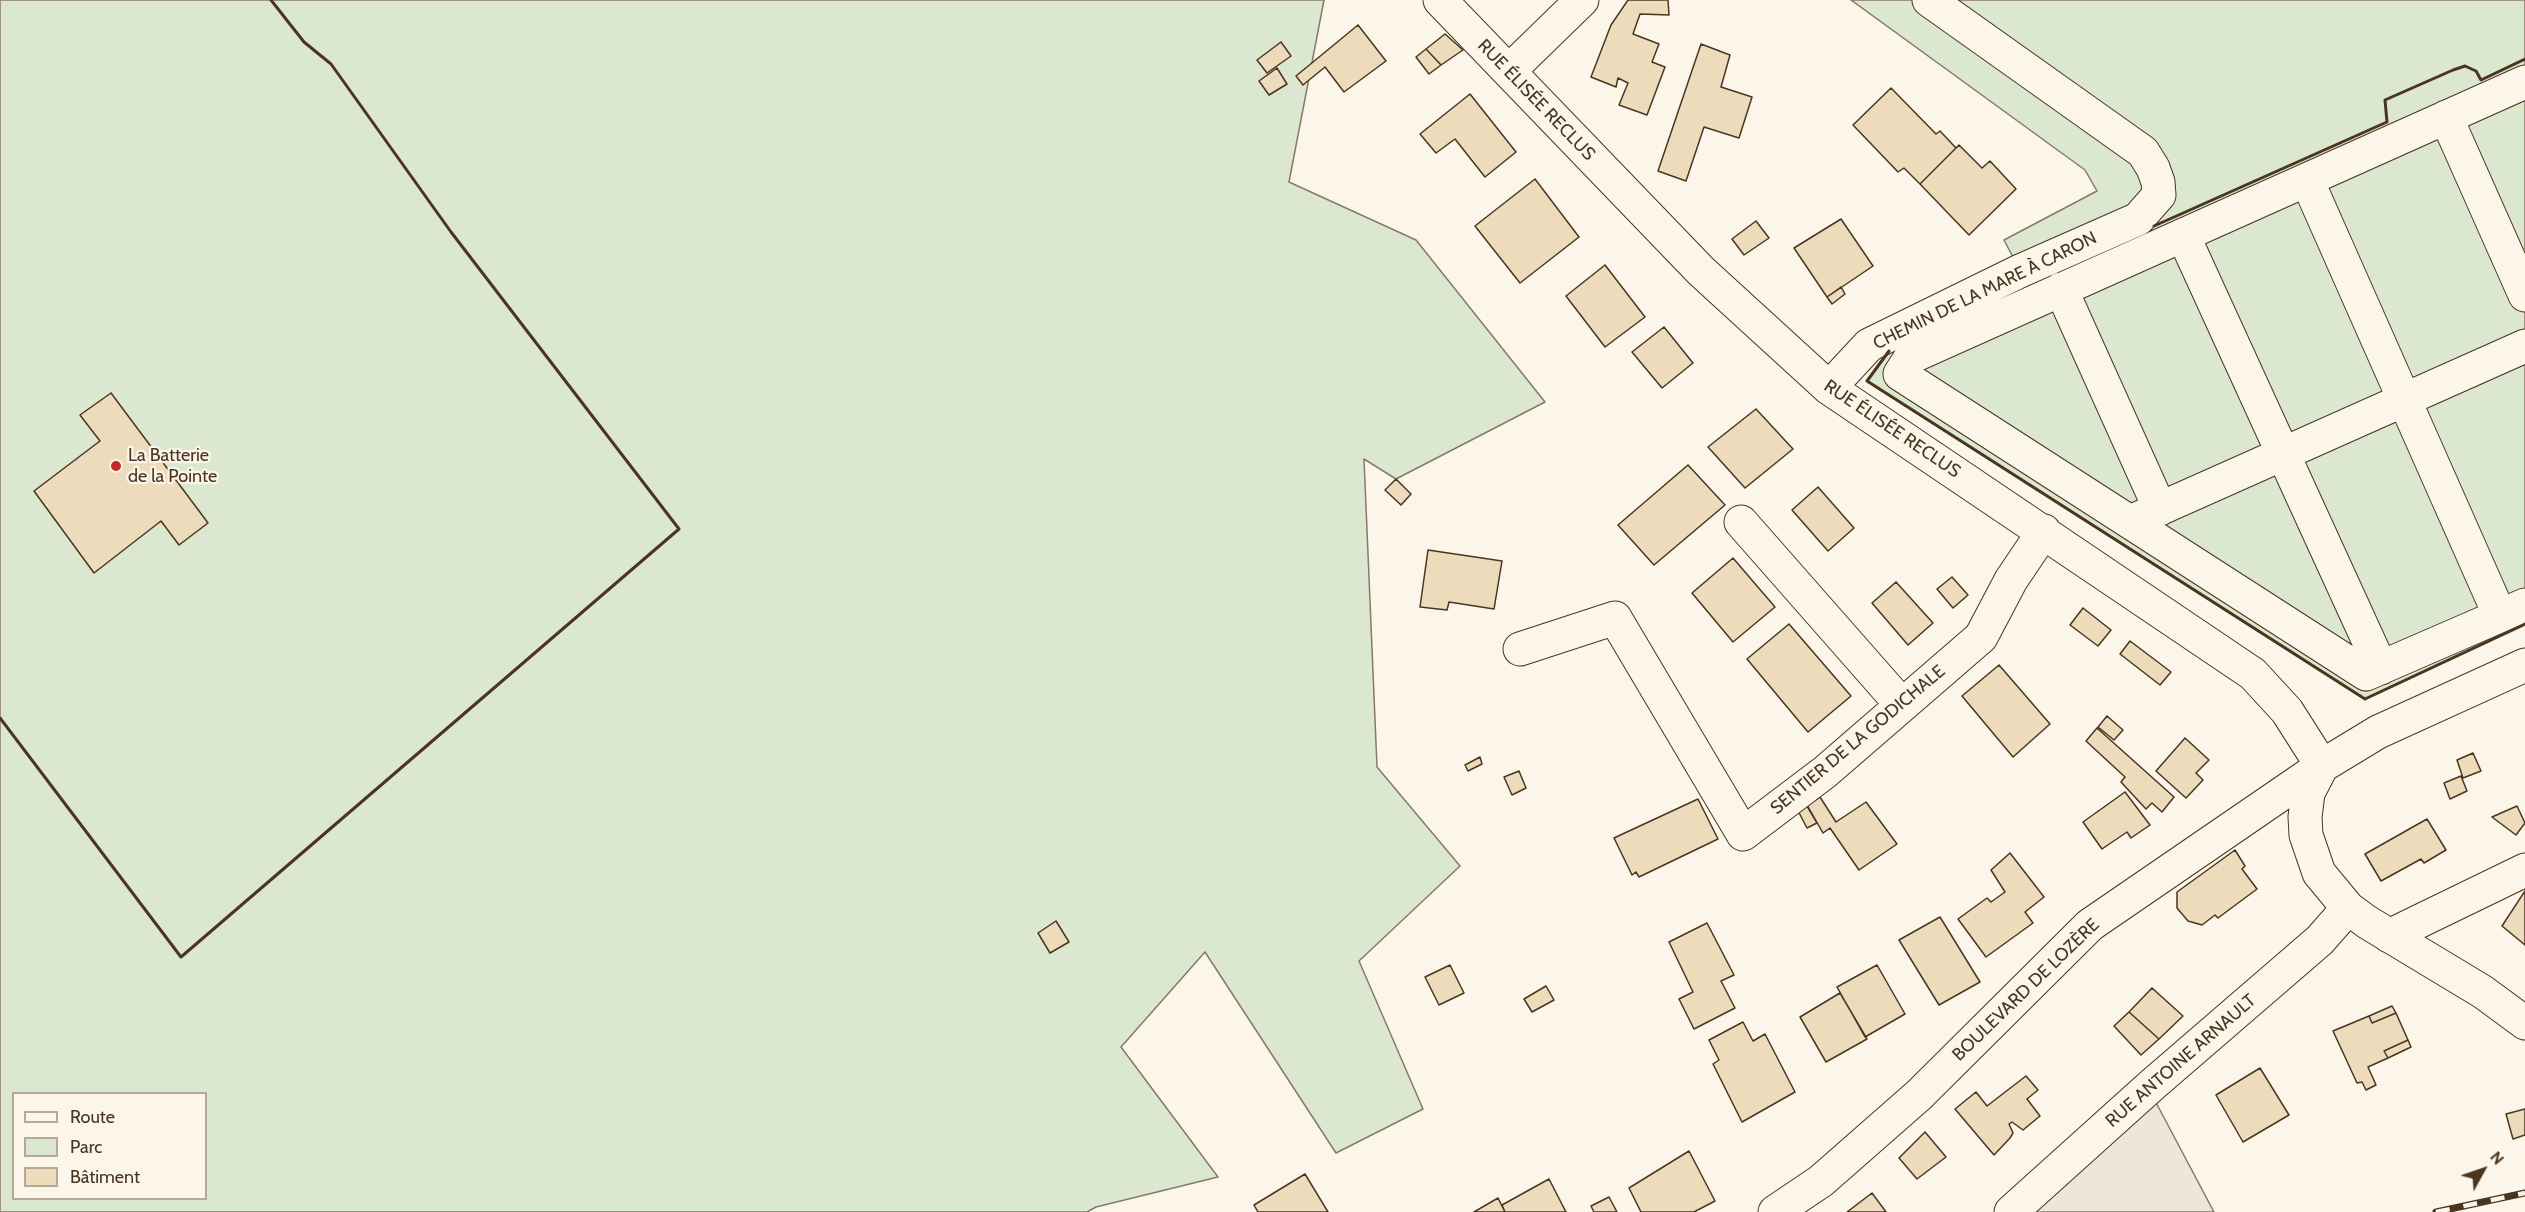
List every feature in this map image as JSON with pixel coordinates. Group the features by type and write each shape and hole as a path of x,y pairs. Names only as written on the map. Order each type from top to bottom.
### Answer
{"street":[{"name":"RUE ÉLISÉE RECLUS","path":"1440,0 1701,271 1829,388 2253,674 2287,711 2322,766"},
{"path":"1509,71 1582,0"},
{"name":"CHEMIN DE LA MARE À CARON","path":"1829,388 1869,345 2020,271 2138,219 2159,195 2158,182 2143,152 1929,0"},
{"path":"2307,180 2404,400 2513,610 2366,674 1900,374 1911,357 2525,82"},
{"path":"2446,117 2525,295"},
{"path":"2183,235 2381,668"},
{"path":"2061,289 2160,509"},
{"path":"2130,522 2525,346"},
{"path":"1741,522 1901,704"},
{"name":"SENTIER DE LA GODICHALE","path":"1520,649 1615,618 1743,834 1825,772 1981,637 2011,580 2044,531"},
{"name":"BOULEVARD DE LOZÈRE","path":"1774,1212 1821,1181 1919,1095 2090,925 2322,766 2379,732 2525,665"},
{"path":"2322,766 2308,793 2306,835 2319,873 2348,908 2482,992 2525,1023"},
{"path":"2390,936 2525,870"},
{"name":"RUE ANTOINE ARNAULT","path":"2012,1212 2152,1085 2320,940 2348,908"}],"green space":[{"path":"0,0 1324,0 1289,182 1416,240 1545,402 1396,479 1364,459 1377,767 1460,866 1359,961 1423,1109 1336,1153 1205,952 1121,1047 1218,1177 1096,1207 1087,1212 0,1212"},
{"path":"1851,0 2525,0 2525,624 2365,699 1867,381 1896,341 2026,282 2004,240 2097,191 2085,170"}],"shaded area":[{"path":"2152,1095 2214,1212 2024,1212"}],"building":[{"path":"1628,0 1668,0 1669,15 1640,14 1633,34 1659,44 1652,62 1665,67 1647,115 1619,105 1628,83 1618,78 1616,87 1591,77 1611,25"},
{"path":"1358,25 1386,61 1344,92 1325,67 1303,85 1296,76"},
{"path":"1445,34 1463,50 1441,65 1426,49"},
{"path":"1281,42 1291,56 1267,73 1257,60"},
{"path":"1701,44 1730,55 1721,87 1752,97 1739,138 1704,127 1686,181 1658,171"},
{"path":"1426,49 1441,65 1429,74 1416,57"},
{"path":"1277,68 1287,84 1269,95 1259,81"},
{"path":"1891,88 1936,134 1940,131 1956,148 1920,184 1904,168 1898,172 1853,125"},
{"path":"1470,94 1516,152 1485,177 1455,139 1436,153 1420,134"},
{"path":"1959,145 1982,168 1990,161 2016,189 1969,235 1920,184"},
{"path":"1535,179 1579,237 1520,283 1475,226"},
{"path":"1841,219 1873,266 1827,297 1794,248"},
{"path":"1756,221 1769,238 1744,255 1732,239"},
{"path":"1605,265 1645,317 1605,347 1566,296"},
{"path":"1841,287 1845,294 1832,304 1827,297"},
{"path":"1664,327 1693,363 1662,388 1632,352"},
{"name":"La Batterie de la Pointe","path":"111,393 208,523 179,545 161,521 94,573 34,491 100,441 80,415"},
{"path":"1756,409 1793,449 1745,488 1708,447"},
{"path":"1688,465 1725,505 1654,565 1618,525"},
{"path":"1396,479 1411,494 1401,505 1385,490"},
{"path":"1818,487 1854,528 1828,551 1792,510"},
{"path":"1428,550 1502,561 1494,609 1449,602 1447,610 1420,607"},
{"path":"1733,558 1775,607 1733,642 1692,593"},
{"path":"1952,577 1968,595 1953,608 1937,589"},
{"path":"1896,582 1933,623 1908,645 1872,603"},
{"path":"2083,608 2111,630 2098,646 2070,625"},
{"path":"1789,624 1851,696 1808,732 1747,659"},
{"path":"2130,641 2171,672 2160,685 2120,654"},
{"path":"1999,665 2050,724 2013,757 1962,696"},
{"path":"2107,716 2123,730 2114,740 2098,727"},
{"path":"2097,728 2174,797 2162,812 2152,803 2146,809 2121,782 2125,777 2086,741"},
{"path":"2185,738 2209,760 2196,773 2203,780 2186,798 2156,771"},
{"path":"2473,753 2481,771 2463,778 2457,760"},
{"path":"1480,757 1482,764 1468,771 1465,765"},
{"path":"1519,771 1526,788 1512,795 1504,777"},
{"path":"2461,776 2467,791 2450,799 2444,783"},
{"path":"2125,792 2150,825 2131,838 2127,832 2102,849 2083,822"},
{"path":"1820,797 1836,822 1866,802 1897,844 1859,870 1830,828 1823,833 1807,805"},
{"path":"1698,799 1718,839 1639,877 1636,872 1632,875 1614,838"},
{"path":"1804,801 1817,823 1807,828 1796,807"},
{"path":"2517,806 2525,823 2516,835 2492,817"},
{"path":"2427,819 2446,850 2424,863 2421,859 2381,881 2365,854"},
{"path":"2235,850 2245,866 2242,869 2257,889 2218,918 2215,915 2202,925 2188,921 2177,908 2177,892"},
{"path":"2010,853 2044,897 2025,912 2033,923 1986,957 1958,919 1987,898 1991,902 2005,892 1991,870"},
{"path":"2525,891 2525,945 2502,926"},
{"path":"1940,917 1980,982 1939,1005 1899,940"},
{"path":"1056,921 1069,942 1050,953 1038,933"},
{"path":"1707,923 1734,975 1721,981 1735,1008 1694,1029 1679,999 1693,992 1669,942"},
{"path":"1450,965 1464,993 1439,1005 1425,977"},
{"path":"1877,965 1905,1014 1865,1037 1837,987"},
{"path":"1546,986 1554,1000 1532,1012 1524,999"},
{"path":"2152,988 2183,1016 2159,1039 2129,1012"},
{"path":"1840,993 1867,1039 1826,1062 1800,1017"},
{"path":"2392,1006 2396,1013 2372,1023 2369,1016"},
{"path":"2129,1012 2159,1039 2141,1055 2114,1026"},
{"path":"2396,1013 2408,1040 2384,1051 2388,1058 2368,1067 2376,1085 2366,1090 2362,1082 2357,1083 2333,1031 2369,1016 2372,1023"},
{"path":"1743,1022 1753,1041 1765,1034 1795,1092 1742,1122 1713,1064 1719,1060 1709,1040"},
{"path":"2408,1040 2411,1047 2388,1058 2384,1051"},
{"path":"2260,1068 2289,1115 2243,1142 2216,1095"},
{"path":"2026,1076 2038,1090 2027,1099 2040,1116 2023,1130 2012,1122 2009,1124 2013,1133 1994,1155 1955,1109 1976,1092 1987,1106"},
{"path":"2525,1109 2525,1135 2513,1139 2506,1114"},
{"path":"1925,1132 1946,1157 1917,1179 1899,1158"},
{"path":"1689,1151 1715,1201 1694,1212 1641,1212 1629,1188"},
{"path":"1305,1174 1328,1212 1258,1212 1254,1205"},
{"path":"1549,1179 1566,1212 1505,1212 1502,1205"},
{"path":"1872,1193 1886,1212 1847,1212"},
{"path":"1609,1197 1617,1212 1594,1212 1591,1206"},
{"path":"1498,1198 1505,1212 1474,1212"}],"railway":[{"path":"2436,1212 2525,1193"}],"wall":[{"path":"0,718 181,957 679,529 451,232 331,64 304,42 271,0"},
{"path":"2154,226 2387,122 2385,100 2465,66 2476,71 2481,80 2525,59"},
{"path":"1889,351 1867,381 2365,699 2525,624"}],"place":[{"name":"La Batterie de la Pointe","path":"116,466"}]}
